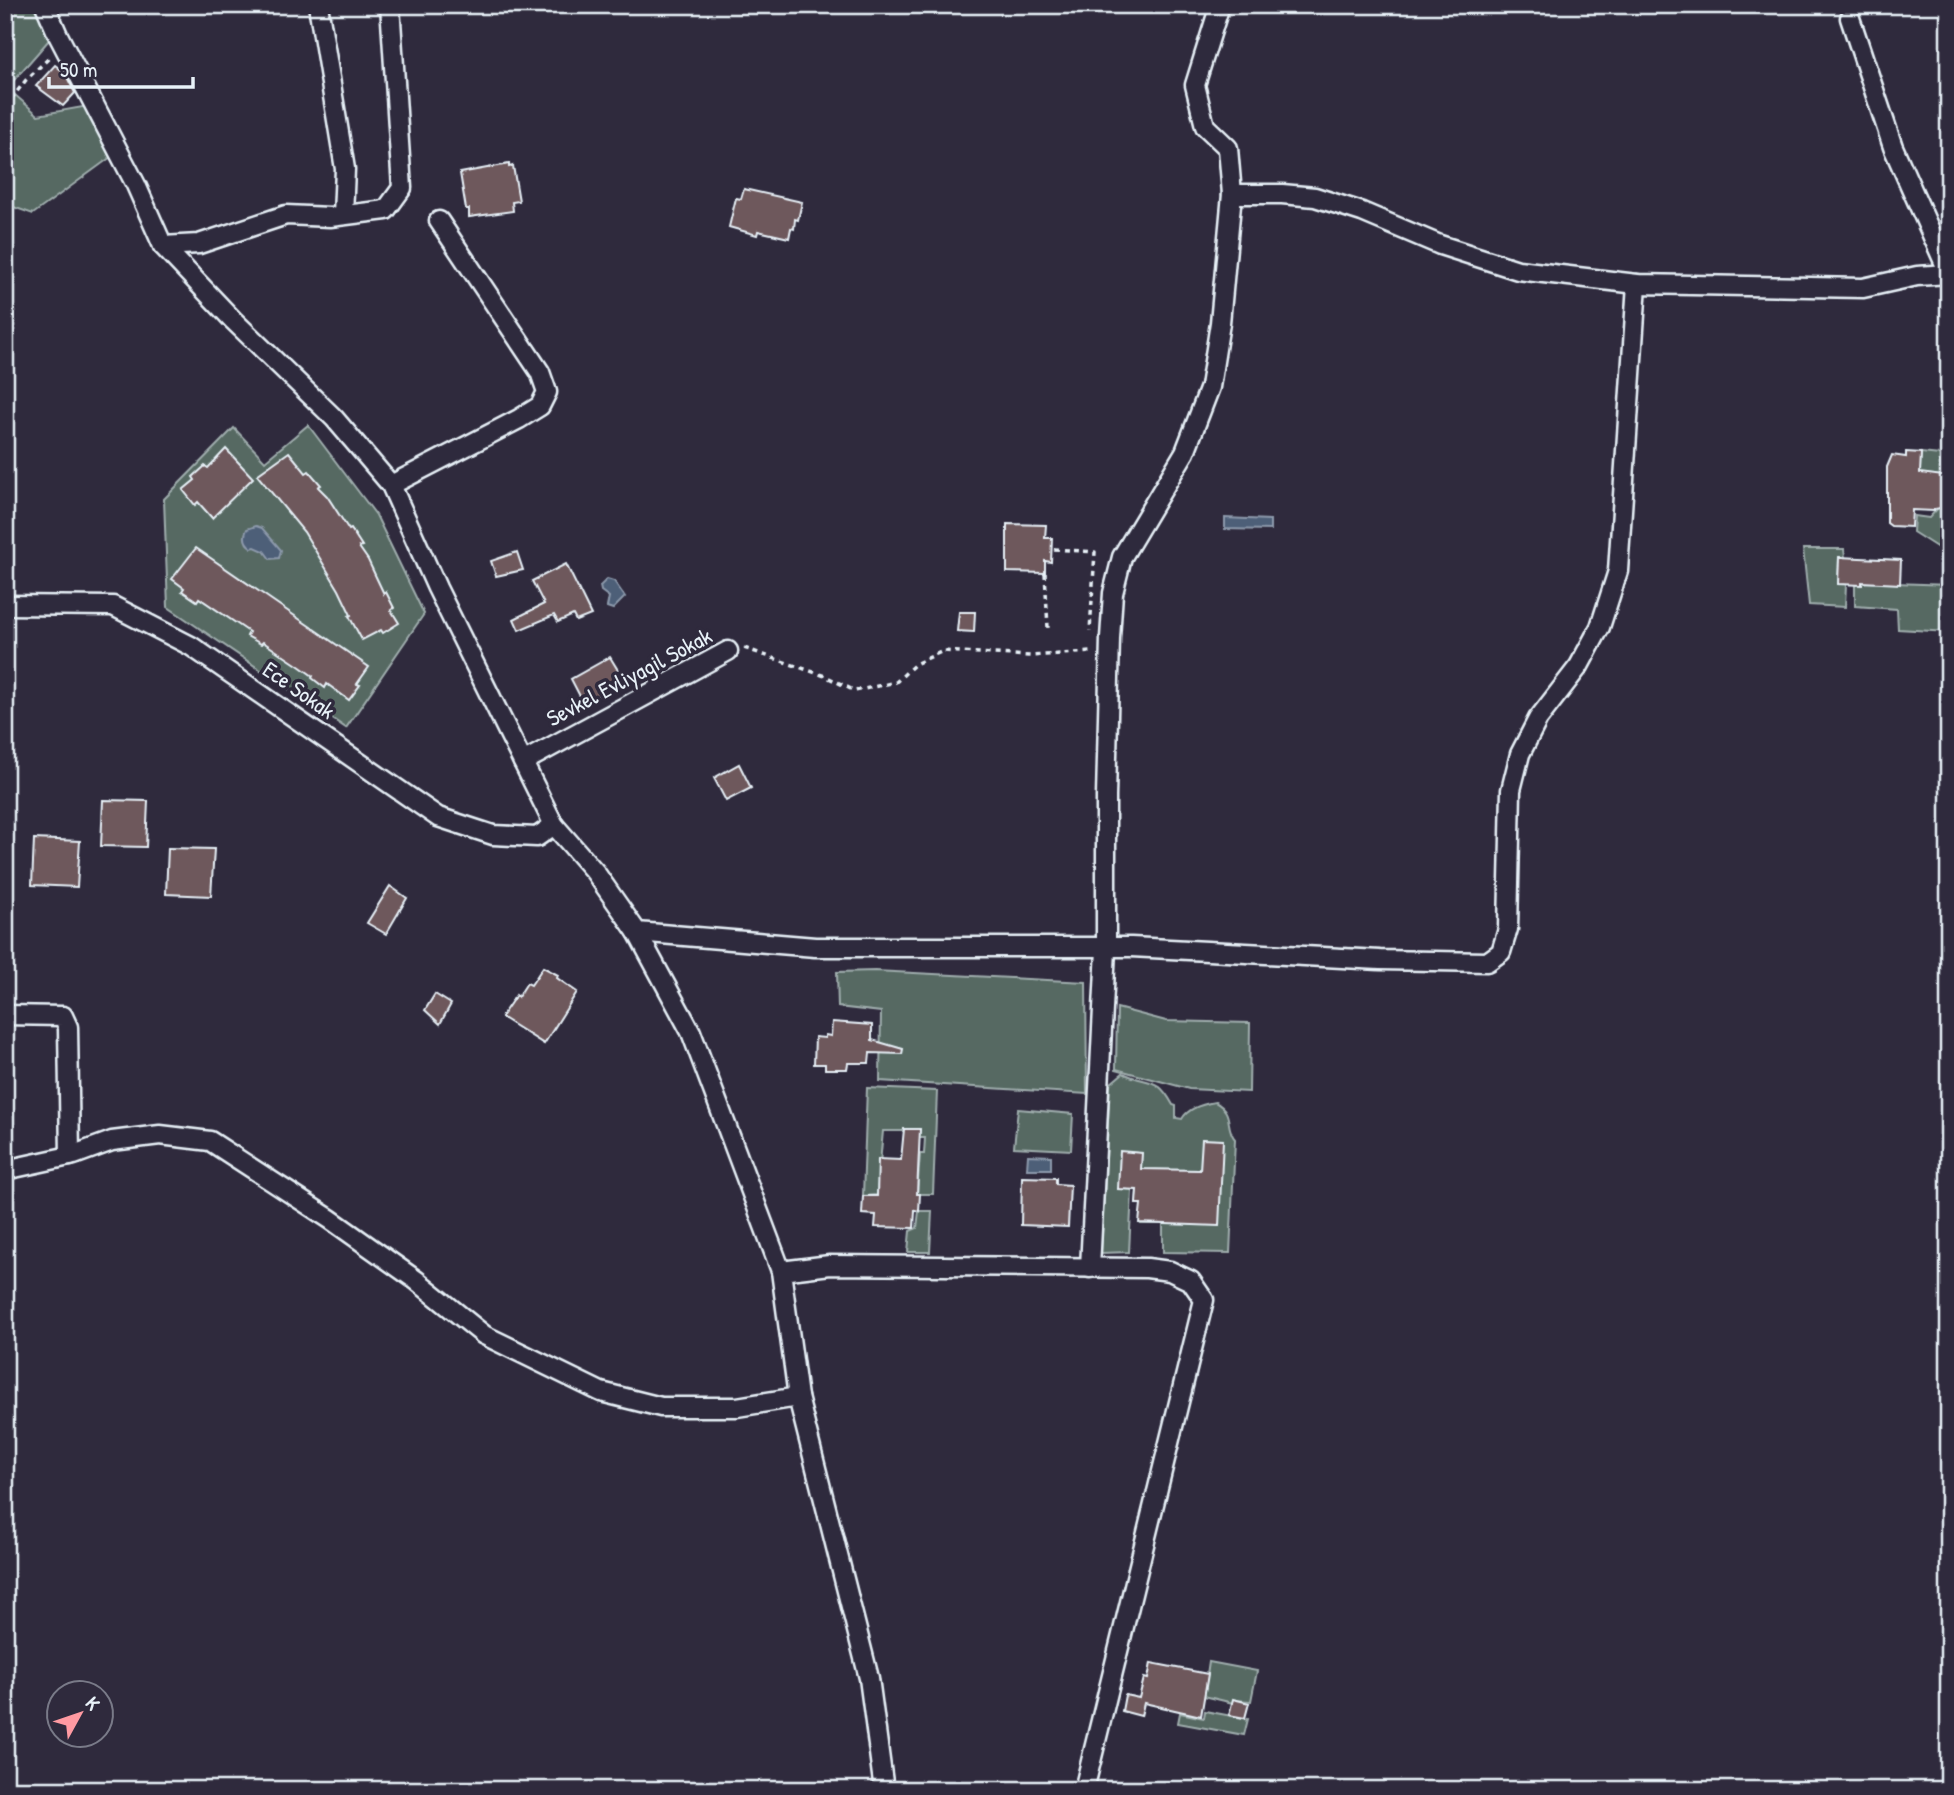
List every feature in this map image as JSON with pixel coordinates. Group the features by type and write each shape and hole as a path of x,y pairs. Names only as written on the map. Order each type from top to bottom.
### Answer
{"street":[{"path":"45,5 136,185 163,246 233,320 334,418 391,485 438,588 554,825 595,872 637,932 691,1032 781,1271 799,1397 869,1678 884,1790"},
{"path":"318,5 345,169 344,215"},
{"path":"163,246 199,244 286,215 330,217 386,210 402,188 390,5"},
{"path":"1090,1268 1106,949 1110,638 1114,593 1122,557 1185,453 1210,387 1220,323 1233,194 1228,148 1205,126 1195,85 1220,5"},
{"path":"1233,194 1315,197 1362,212 1440,245 1518,270 1637,284 1863,288 1917,276 1949,273 1893,147 1850,18"},
{"path":"391,485 519,419 540,406 547,392 540,372 439,221"},
{"path":"637,932 815,947 1131,947 1380,960 1487,962 1502,952 1508,929 1511,790 1520,754 1538,719 1579,666 1600,627 1618,571 1637,284"},
{"name":"Ece Sokak","path":"5,605 113,606 191,646 438,817 494,835 537,837 554,825"},
{"name":"Sevkel Evliyagil Sokak","path":"523,762 729,651"},
{"path":"5,1015 63,1016 68,1027 70,1156"},
{"path":"5,1170 70,1156 111,1141 160,1135 210,1141 352,1234 416,1280 484,1335 601,1392 661,1407 737,1407 799,1397"},
{"path":"781,1271 830,1265 1147,1268 1170,1271 1191,1280 1204,1300 1084,1790"}],"path":[{"path":"5,107 26,80 63,45"},
{"path":"1054,549 1096,552 1090,631"},
{"path":"1045,573 1048,628"},
{"name":"Sevkel Evliyagil Sokak","path":"729,651 742,648 825,676 855,691 897,682 915,664 943,651 1030,656 1091,652 1110,638"}],"green space":[{"path":"5,5 35,5 49,40 7,88 38,115 88,106 111,157 33,214 5,204"},
{"path":"308,425 376,515 424,614 346,728 168,607 164,499 234,428 265,461"},
{"path":"1921,453 1949,456 1949,535 1938,548 1913,532 1914,516 1929,518 1941,505 1943,476 1926,474 1924,480 1912,470 1920,469"},
{"path":"1803,549 1844,549 1845,558 1839,558 1838,584 1846,584 1845,607 1809,605"},
{"path":"1867,582 1949,585 1949,632 1898,629 1897,609 1855,606 1855,585"},
{"path":"875,971 1086,982 1087,1094 880,1081 881,1012 838,1007 837,972"},
{"path":"1117,1008 1166,1021 1250,1023 1249,1092 1189,1089 1116,1069"},
{"path":"1123,1073 1151,1082 1162,1089 1176,1106 1176,1118 1182,1119 1192,1109 1215,1102 1225,1111 1235,1139 1230,1253 1163,1252 1163,1224 1141,1224 1141,1204 1136,1204 1137,1190 1132,1190 1129,1252 1101,1253 1110,1084"},
{"path":"867,1088 937,1091 933,1194 917,1194 920,1154 924,1154 925,1138 919,1138 920,1129 905,1129 883,1131 877,1195 863,1196"},
{"path":"1018,1109 1073,1114 1071,1150 1014,1147"},
{"path":"919,1211 932,1211 930,1252 908,1252 910,1231 917,1228"},
{"path":"1209,1662 1257,1671 1251,1701 1234,1700 1233,1703 1204,1696"},
{"path":"1205,1711 1248,1719 1244,1735 1178,1723 1180,1713 1204,1718"}],"water":[{"path":"1225,518 1270,520 1270,530 1225,529"},
{"path":"256,526 262,528 281,550 279,558 270,559 264,551 247,544 247,529"},
{"path":"607,579 614,581 625,597 613,609 607,607 609,597 601,591 600,586"},
{"path":"1028,1155 1051,1156 1051,1169 1027,1169"}],"building":[{"path":"55,65 65,73 75,93 63,106 36,86"},
{"path":"509,164 509,167 513,166 519,201 512,202 513,211 469,217 460,173"},
{"path":"744,189 802,202 798,220 795,219 789,238 758,231 757,235 729,227 736,198 741,199"},
{"path":"226,449 253,478 212,518 198,502 195,505 183,490 195,480 193,477 205,466 208,468"},
{"path":"289,452 306,473 309,471 321,485 318,487 349,530 351,529 362,546 359,547 384,594 386,592 394,608 391,610 399,623 383,633 381,630 362,640 339,590 304,532 257,475"},
{"path":"1906,452 1921,453 1920,473 1943,476 1941,508 1934,511 1912,510 1911,527 1891,526 1887,523 1887,467 1892,455 1906,457"},
{"path":"1007,524 1046,525 1045,538 1052,538 1051,562 1045,561 1045,573 1007,572"},
{"path":"196,548 369,667 349,700 327,684 325,688 312,678 313,676 263,642 261,644 247,636 249,632 199,598 197,601 182,591 184,588 172,579"},
{"path":"517,552 523,570 496,576 491,561"},
{"path":"1839,557 1901,560 1900,584 1838,584"},
{"path":"566,564 591,615 576,621 573,615 558,622 554,615 519,630 514,619 544,604 532,581"},
{"path":"959,612 975,612 974,632 957,631"},
{"path":"610,657 624,680 584,704 571,679"},
{"path":"739,764 751,788 726,801 714,778"},
{"path":"103,800 148,801 146,847 101,846"},
{"path":"34,839 80,841 77,887 32,885"},
{"path":"168,848 214,849 211,896 166,894"},
{"path":"390,886 407,898 386,934 367,923"},
{"path":"543,967 558,975 557,978 577,992 544,1044 501,1017 516,995 518,997 527,983 531,985"},
{"path":"435,994 451,1004 440,1024 425,1010"},
{"path":"832,1022 872,1025 872,1040 903,1049 902,1054 870,1053 869,1063 848,1063 847,1069 825,1069 825,1064 814,1064 815,1037 831,1036"},
{"path":"904,1129 920,1129 917,1194 920,1194 919,1211 915,1210 914,1228 875,1227 876,1215 862,1214 863,1196 877,1196 878,1159 901,1160"},
{"path":"1202,1139 1223,1140 1219,1226 1139,1223 1141,1204 1136,1204 1137,1190 1118,1189 1120,1151 1142,1153 1141,1169 1200,1170"},
{"path":"1022,1177 1056,1178 1056,1184 1070,1185 1068,1227 1021,1225"},
{"path":"1151,1663 1208,1674 1201,1716 1144,1703 1141,1716 1122,1711 1125,1695 1139,1698 1144,1678 1148,1679"},
{"path":"1233,1699 1249,1703 1245,1718 1229,1715"}]}
